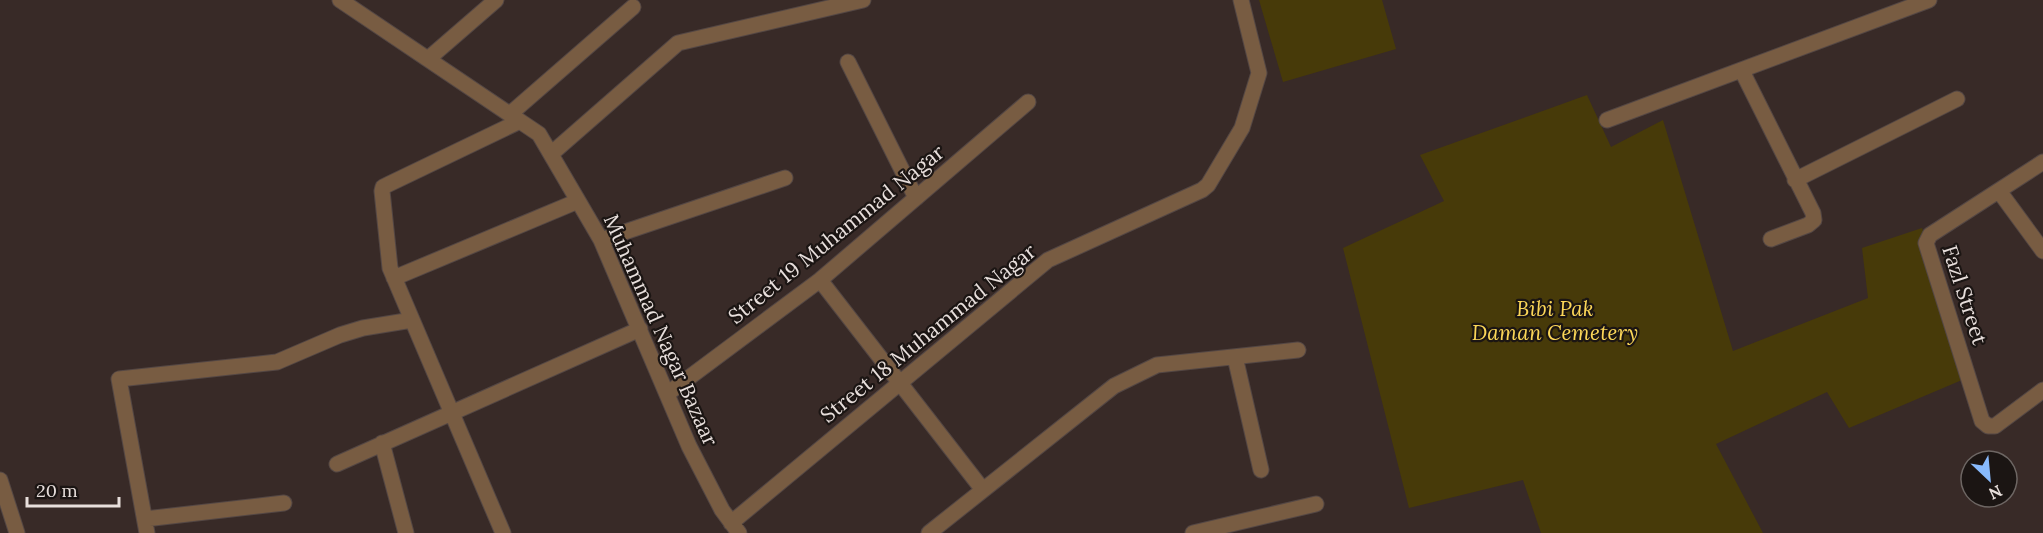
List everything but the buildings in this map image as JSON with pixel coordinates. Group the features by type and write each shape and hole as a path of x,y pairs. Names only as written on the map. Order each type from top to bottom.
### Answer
{"street":[{"name":"Muhammad Nagar Bazaar","path":"340,0 539,134 601,240 689,446 722,510 735,528"},
{"path":"428,59 496,0"},
{"path":"551,154 678,43 863,0"},
{"name":"Street 18 Muhammad Nagar","path":"735,528 900,382 1048,260 1202,190 1208,185 1242,128 1259,73 1241,0"},
{"path":"1607,120 1929,0"},
{"path":"503,533 390,268 384,187 515,118 633,7"},
{"path":"848,62 916,198"},
{"path":"1742,70 1813,213 1814,220 1808,225 1771,239"},
{"path":"1795,180 1957,99"},
{"name":"Street 19 Muhammad Nagar","path":"667,394 820,280 1028,102"},
{"name":"Fazl Street","path":"2043,162 1930,235 1926,243 1982,421 1988,426 1995,426 2043,390"},
{"path":"601,240 785,178"},
{"path":"1999,191 2043,251"},
{"path":"394,278 578,201"},
{"path":"820,280 983,490"},
{"path":"284,503 146,526 119,379 278,362 340,335 363,328 412,320"},
{"path":"337,464 640,329"},
{"path":"929,533 1114,386 1157,365 1299,350"},
{"path":"1235,357 1260,470"},
{"path":"382,443 406,533"},
{"path":"0,480 17,533"},
{"path":"1193,533 1316,504"}],"green space":[{"path":"1259,0 1382,0 1396,49 1283,82"},
{"name":"Bibi Pak Daman Cemetery","path":"1587,95 1611,147 1663,120 1733,351 1868,298 1862,248 1922,228 1969,377 1849,428 1827,392 1716,444 1763,533 1541,533 1523,480 1409,508 1343,248 1444,201 1420,155"}]}
